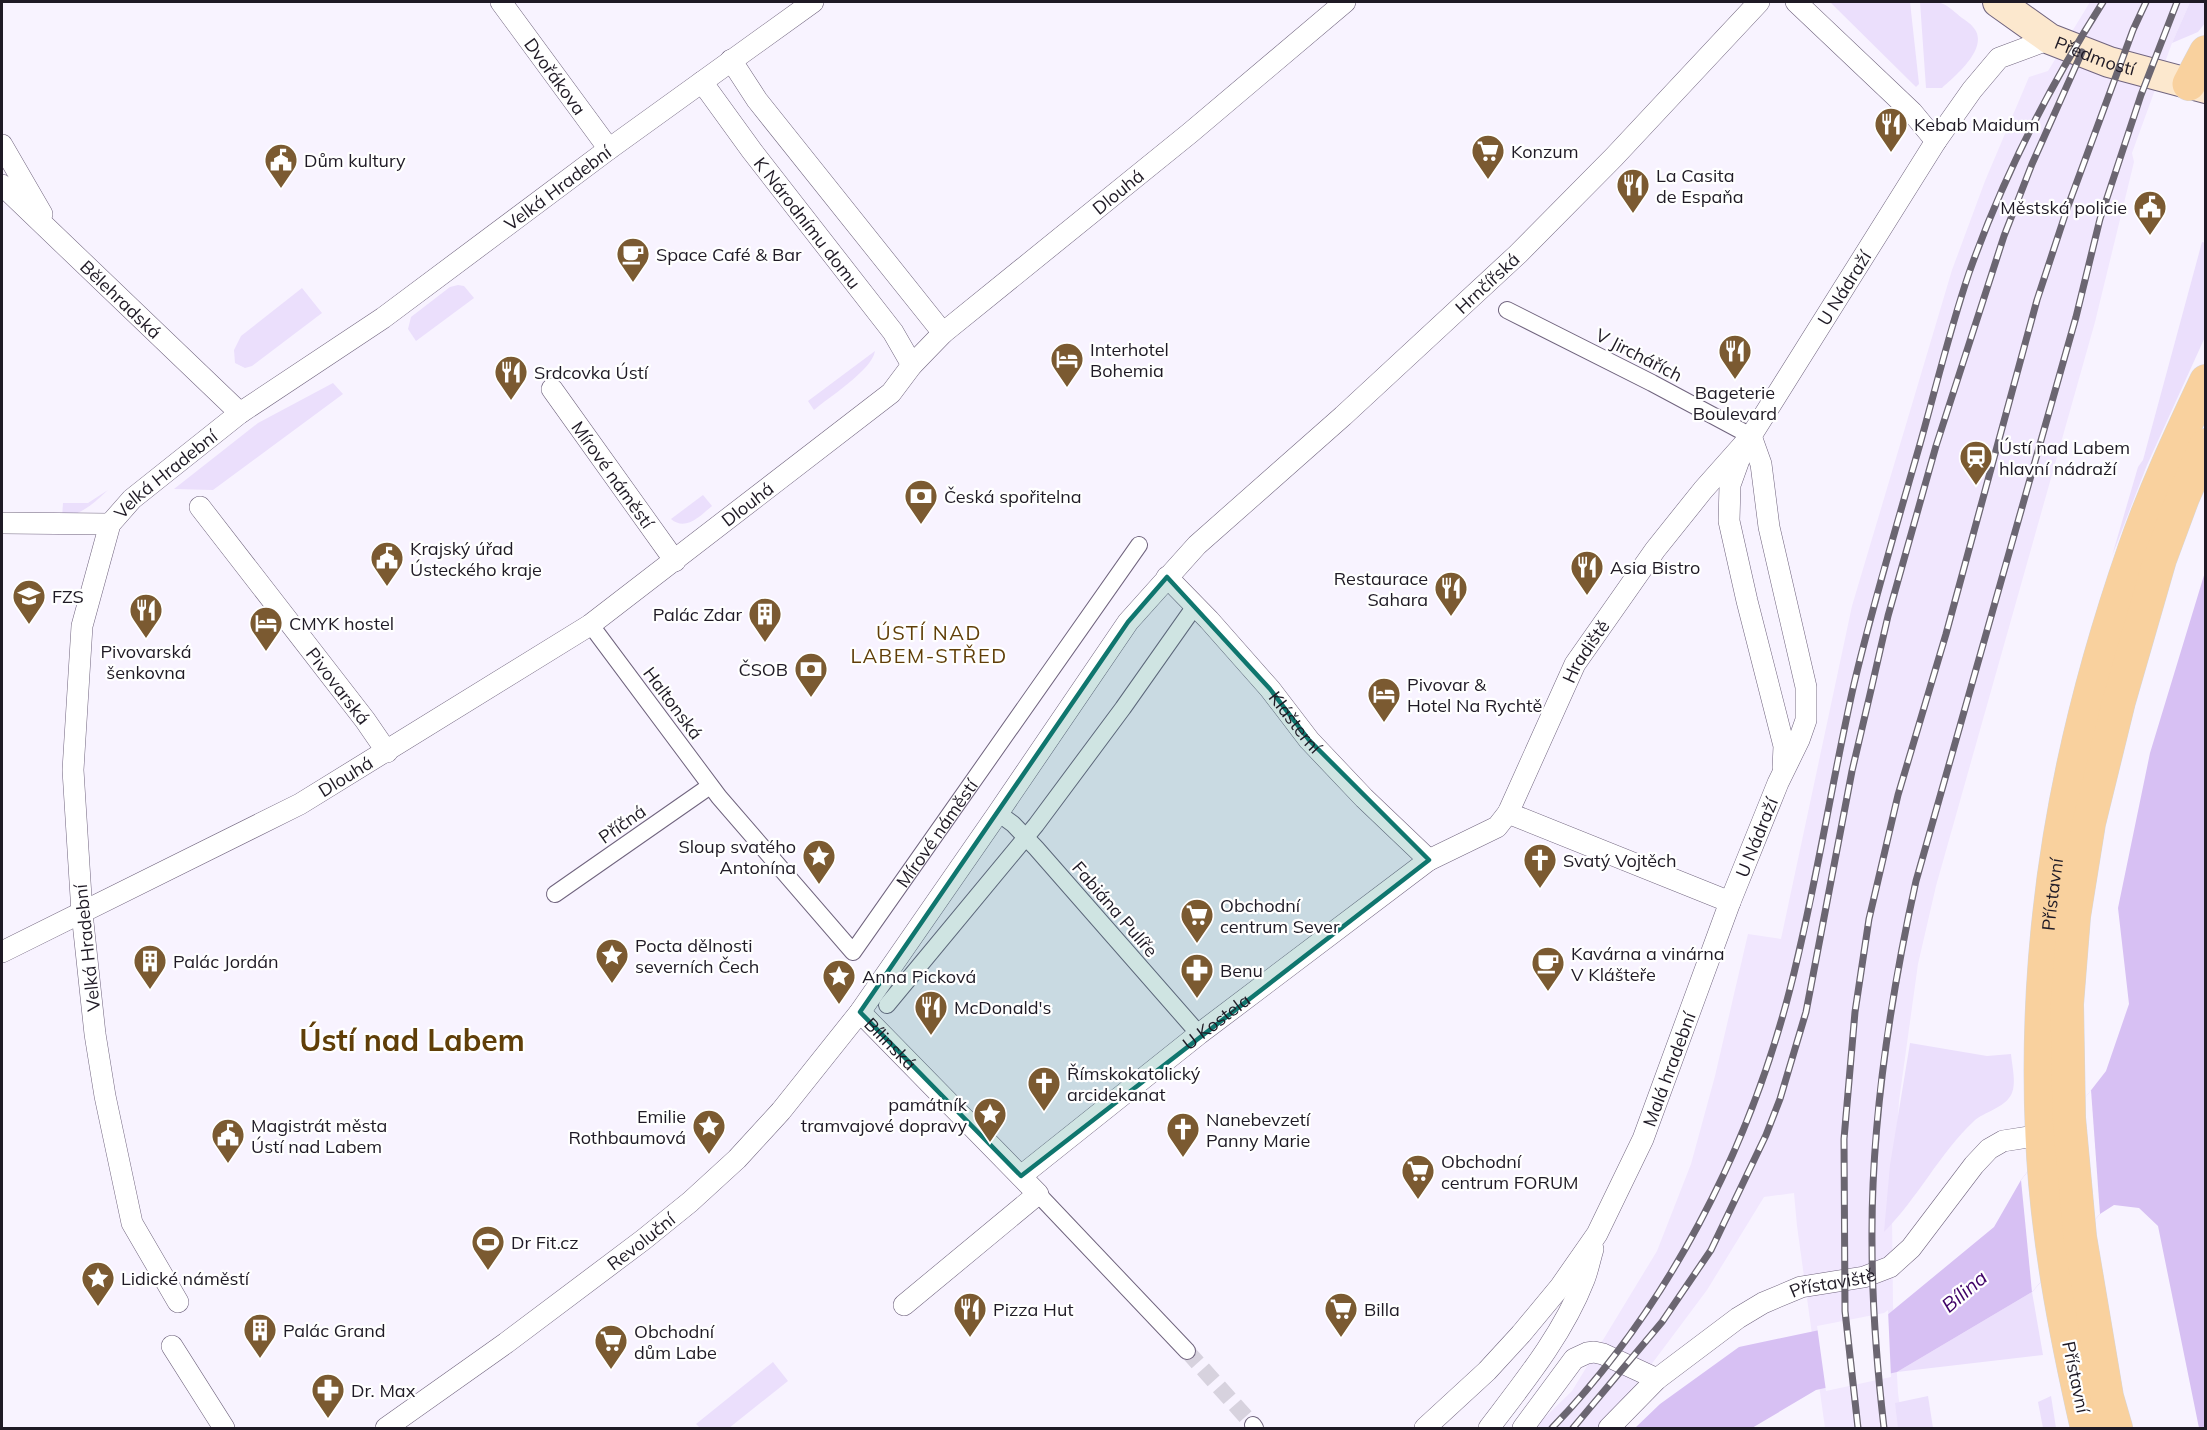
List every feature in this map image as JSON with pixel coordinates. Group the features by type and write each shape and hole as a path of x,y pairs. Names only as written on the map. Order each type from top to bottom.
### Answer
{"main road":[{"name":"Předmostí","path":"1998,2 2050,39 2109,62 2197,86"},
{"path":"2197,86 2205,52"},
{"name":"Přístavní","path":"2087,1428 2055,1266 2042,1143 2041,1006 2048,906 2073,760 2088,695 2134,549 2205,381"},
{"name":"Přístavní","path":"2116,1428 2107,1397 2080,1237 2069,1118 2067,1004 2074,916 2089,823 2119,701 2160,559 2205,445"}],"street":[{"name":"Dvořákova","path":"501,2 609,149"},
{"name":"Dlouhá","path":"2,952 300,804 590,625 891,393 912,365 943,333 1190,133 1345,2"},
{"name":"Hrnčířská","path":"1167,577 1197,545 1484,287 1614,157 1758,2"},
{"path":"1796,2 1912,112 1936,141"},
{"name":"Velká Hradební","path":"178,1302 132,1223 105,1096 82,913 74,770 82,626 110,524 132,499 240,413 383,318 702,82 800,5"},
{"name":"U Nádraží","path":"1783,771 1784,746 1729,520 1730,485 1739,460 1751,436 1936,141 1972,90 1999,58 2050,39"},
{"name":"K Národnímu domu","path":"731,60 758,100 943,333"},
{"name":"K Národnímu domu","path":"702,82 893,332 912,365"},
{"path":"2,145 56,237"},
{"name":"Bělehradská","path":"2,185 240,413"},
{"name":"V Jirchářích","path":"1507,310 1751,436"},
{"name":"Mírové náměstí","path":"552,389 675,561"},
{"name":"U Nádraží","path":"1730,902 1806,720 1806,687 1769,527 1761,464 1751,436"},
{"name":"Hradiště","path":"1429,860 1497,827 1508,813 1575,664 1655,550 1703,490 1751,436"},
{"name":"Pivovarská","path":"200,507 366,720 387,752"},
{"path":"2,523 110,524"},
{"name":"Mírové náměstí","path":"715,792 853,952 1139,546"},
{"path":"860,1012 1128,622 1167,577"},
{"name":"Klášterní","path":"1167,577 1270,689 1309,740 1364,798 1429,860"},
{"path":"887,1005 1026,837 1123,708 1190,613"},
{"name":"Haltonská","path":"596,632 715,792"},
{"name":"Příčná","path":"555,894 715,792"},
{"name":"Fabiána Pulíře","path":"998,813 1026,837 1199,1034"},
{"path":"1508,813 1730,902"},
{"name":"U Kostela","path":"1021,1176 1199,1034 1429,860"},
{"name":"Malá hradební","path":"1425,1428 1487,1371 1521,1334 1560,1287 1597,1234 1643,1139 1730,902"},
{"name":"Bílinská","path":"860,1012 1021,1176"},
{"name":"Revoluční","path":"386,1428 506,1343 690,1202 737,1158 780,1111 860,1012"},
{"name":"Přístaviště","path":"1609,1428 1656,1379 1738,1318 1785,1292 1816,1284 1864,1277 1890,1267 1911,1248 1974,1165 1989,1149 2003,1141 2042,1143"},
{"path":"1021,1176 1187,1351"},
{"path":"904,1305 1038,1194"},
{"name":"Malá hradební","path":"1489,1428 1528,1377 1572,1305 1585,1279 1597,1234"},
{"path":"172,1346 224,1428"},
{"path":"1522,1428 1569,1364 1581,1355 1594,1352 1603,1354 1656,1379"}],"highlighted area":[{"path":"1167,577 1270,689 1309,740 1429,860 1021,1176 860,1012 1128,622"}],"shaded area":[{"path":"1830,2 1910,2 1919,84 1916,87"},
{"path":"1920,2 1934,2 1947,6 1971,24 1977,35 1978,43 1975,52 1942,88 1926,88"},
{"path":"2090,2 2190,2 2172,43 2132,153 2134,162 2095,322 1936,886 1918,964 1899,1101 1892,1217 1893,1304 1898,1393 1903,1428 1825,1428 1794,1193 1764,1197 1707,1290 1642,1377 1600,1428 1534,1428 1572,1391 1657,1251 1691,1164 1715,1076 1748,934 1781,939 1852,606 1952,270 1985,181 2029,77 2048,71"},
{"path":"2190,2 2205,2 2205,23 2198,32 2172,43"},
{"path":"2202,242 2206,243 2205,337 2147,465 2112,556 2138,467 2143,460"},
{"path":"464,286 474,298 416,341 408,329 411,317 450,287"},
{"path":"302,288 322,313 252,366 245,368 235,363 234,350 241,336"},
{"path":"875,351 858,375 814,410 808,401"},
{"path":"333,383 343,394 213,490 174,489 258,423"},
{"path":"108,490 87,508 62,518 63,503 88,503"},
{"path":"703,495 712,506 693,521 682,524 671,519"},
{"path":"1910,1043 1987,1056 2011,1054 2014,1086 2011,1095 2004,1103 1978,1118 1961,1134 1884,1232 1890,1165"},
{"path":"2032,1292 2043,1355 1897,1372"},
{"path":"773,1362 788,1381 729,1428 700,1428 696,1424"},
{"path":"1928,1396 1933,1428 1898,1428 1895,1403"},
{"path":"2051,1396 2056,1428 2043,1428 2038,1402"}],"water":[{"name":"Bílina","path":"2205,572 2205,1428 2199,1428 2158,1226 2139,1208 2114,1205 2100,1214 2032,1292 1897,1372 1816,1390 1752,1428 1635,1428 1660,1404 1739,1347 1886,1316 1994,1227 2021,1180 2106,1071 2129,1004 2118,908 2150,753"}],"pier":[{"path":"2091,1090 2100,1214 2032,1292 2021,1180"},
{"path":"1888,1310 1891,1377 1826,1391 1817,1326 1884,1313"}],"tunnel":[{"path":"1187,1351 1253,1425"}],"tram line":[{"path":"983,1137 996,1149"}],"railway":[{"path":"1552,1428 1594,1381 1632,1331 1667,1279 1699,1224 1752,1108 1773,1049 1790,989 1816,875 1854,684 1869,624 1962,294 1982,237 2012,167 2064,67 2103,2"},
{"path":"1858,1428 1845,1311 1844,1139 1855,1012 1869,919 1898,795 1946,634 2037,300 2068,206 2133,30 2146,2"},
{"path":"1884,1428 1877,1359 1872,1265 1875,1151 1890,1015 1916,881 2076,317 2100,219 2141,95 2177,2"},
{"path":"1573,1428 1662,1322 1711,1250 1766,1135 1780,1099 1806,1012 1852,771 1888,616 1936,446 2004,236 2032,164 2082,52"}],"place":[{"name":"Kebab Maidum","path":"1891,153"},
{"name":"Konzum","path":"1488,180"},
{"name":"Dům kultury","path":"281,189"},
{"name":"La Casita de Espaňa","path":"1633,214"},
{"name":"Městská policie","path":"2150,236"},
{"name":"Space Café & Bar","path":"633,283"},
{"name":"Bageterie Boulevard","path":"1735,380"},
{"name":"Interhotel Bohemia","path":"1067,388"},
{"name":"Srdcovka Ústí","path":"511,401"},
{"name":"Ústí nad Labem hlavní nádraží","path":"1976,486"},
{"name":"Česká spořitelna","path":"921,525"},
{"name":"Krajský úřad Ústeckého kraje","path":"387,587"},
{"name":"Asia Bistro","path":"1587,596"},
{"name":"Restaurace Sahara","path":"1451,617"},
{"name":"FZS","path":"29,625"},
{"name":"Pivovarská šenkovna","path":"146,639"},
{"name":"Palác Zdar","path":"765,643"},
{"name":"CMYK hostel","path":"266,652"},
{"name":"ČSOB","path":"811,698"},
{"name":"Pivovar & Hotel Na Rychtě","path":"1384,723"},
{"name":"Sloup svatého Antonína","path":"819,885"},
{"name":"Svatý Vojtěch","path":"1540,889"},
{"name":"Obchodní centrum Sever","path":"1197,944"},
{"name":"Pocta dělnosti severních Čech","path":"612,984"},
{"name":"Palác Jordán","path":"150,990"},
{"name":"Kavárna a vinárna V Klášteře","path":"1548,992"},
{"name":"Benu","path":"1197,999"},
{"name":"Anna Picková","path":"839,1005"},
{"name":"McDonald's","path":"931,1036"},
{"name":"Římskokatolický arcidekanat","path":"1044,1112"},
{"name":"památník tramvajové dopravy","path":"990,1143"},
{"name":"Emilie Rothbaumová","path":"709,1155"},
{"name":"Nanebevzetí Panny Marie","path":"1183,1158"},
{"name":"Magistrát města Ústí nad Labem","path":"228,1164"},
{"name":"Obchodní centrum FORUM","path":"1418,1200"},
{"name":"Dr Fit.cz","path":"488,1271"},
{"name":"Lidické náměstí","path":"98,1307"},
{"name":"Pizza Hut","path":"970,1338"},
{"name":"Billa","path":"1341,1338"},
{"name":"Palác Grand","path":"260,1359"},
{"name":"Obchodní dům Labe","path":"611,1370"},
{"name":"Dr. Max","path":"328,1419"}],"district":[{"name":"ÚSTÍ NAD LABEM-STŘED","path":"929,644"},
{"name":"Ústí nad Labem","path":"412,1040"}]}
